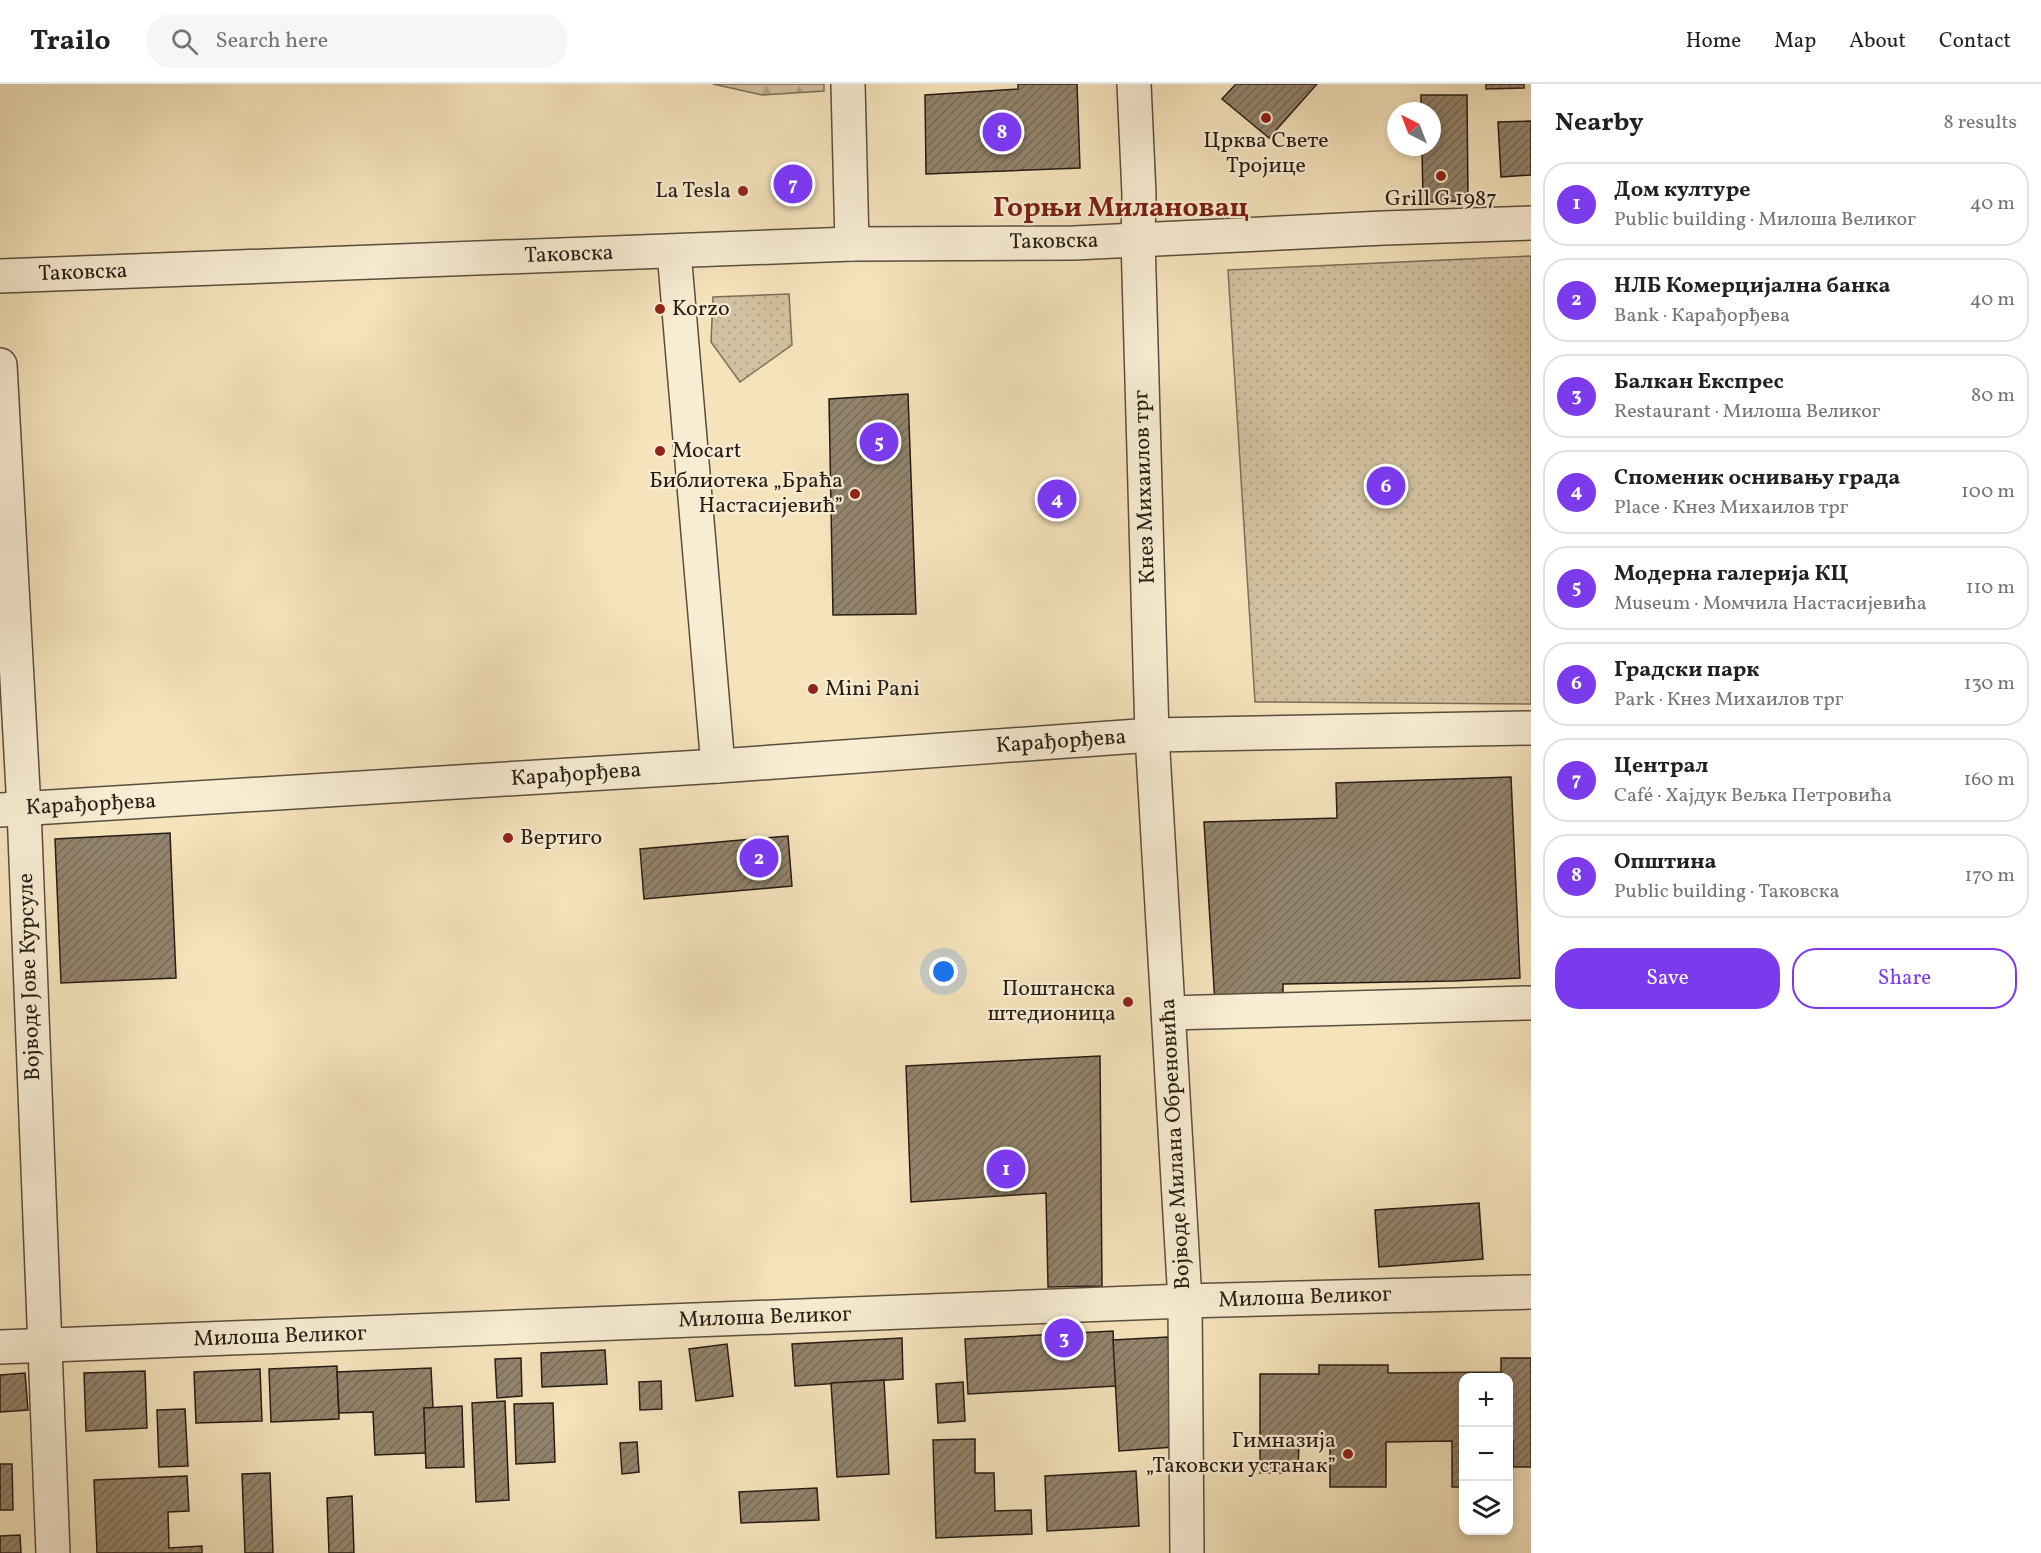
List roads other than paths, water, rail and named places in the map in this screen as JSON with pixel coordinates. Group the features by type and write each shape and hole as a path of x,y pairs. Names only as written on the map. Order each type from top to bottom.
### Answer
{"street":[{"path":"848,84 852,244"},
{"name":"Кнез Михаилов трг","path":"1134,84 1139,195 1138,239 1152,735"},
{"name":"Таковска","path":"0,276 852,244 1074,243 1531,223"},
{"path":"674,252 718,766"},
{"name":"Војводе Јове Курсуле","path":"0,365 12,810 44,1346 53,1553"},
{"name":"Карађорђева","path":"12,810 718,766 1152,735 1531,728"},
{"name":"Војводе Милана Обреновића","path":"1152,735 1185,1301 1187,1553"},
{"path":"1168,1013 1528,1003"},
{"name":"Милоша Великог","path":"0,1347 1185,1301 1531,1292"}],"place":[{"name":"Црква Свете Тројице","path":"1266,118"},
{"name":"Општина","path":"1002,132"},
{"name":"Grill G 1987","path":"1441,176"},
{"name":"Централ","path":"793,184"},
{"name":"La Tesla","path":"743,191"},
{"name":"Korzo","path":"660,309"},
{"name":"Модерна галерија КЦ","path":"879,442"},
{"name":"Mocart","path":"660,451"},
{"name":"Градски парк","path":"1386,486"},
{"name":"Библиотека „Браћа Настасијевић”","path":"855,494"},
{"name":"Споменик оснивању града","path":"1057,499"},
{"name":"Mini Pani","path":"813,689"},
{"name":"Вертиго","path":"508,838"},
{"name":"НЛБ Комерцијална банка","path":"759,858"},
{"name":"Поштанска штедионица","path":"1128,1002"},
{"name":"Дом културе","path":"1006,1169"},
{"name":"Балкан Експрес","path":"1064,1338"},
{"name":"Гимназија „Таковски устанак”","path":"1348,1454"}],"district":[{"name":"Горњи Милановац","path":"1121,208"}]}
